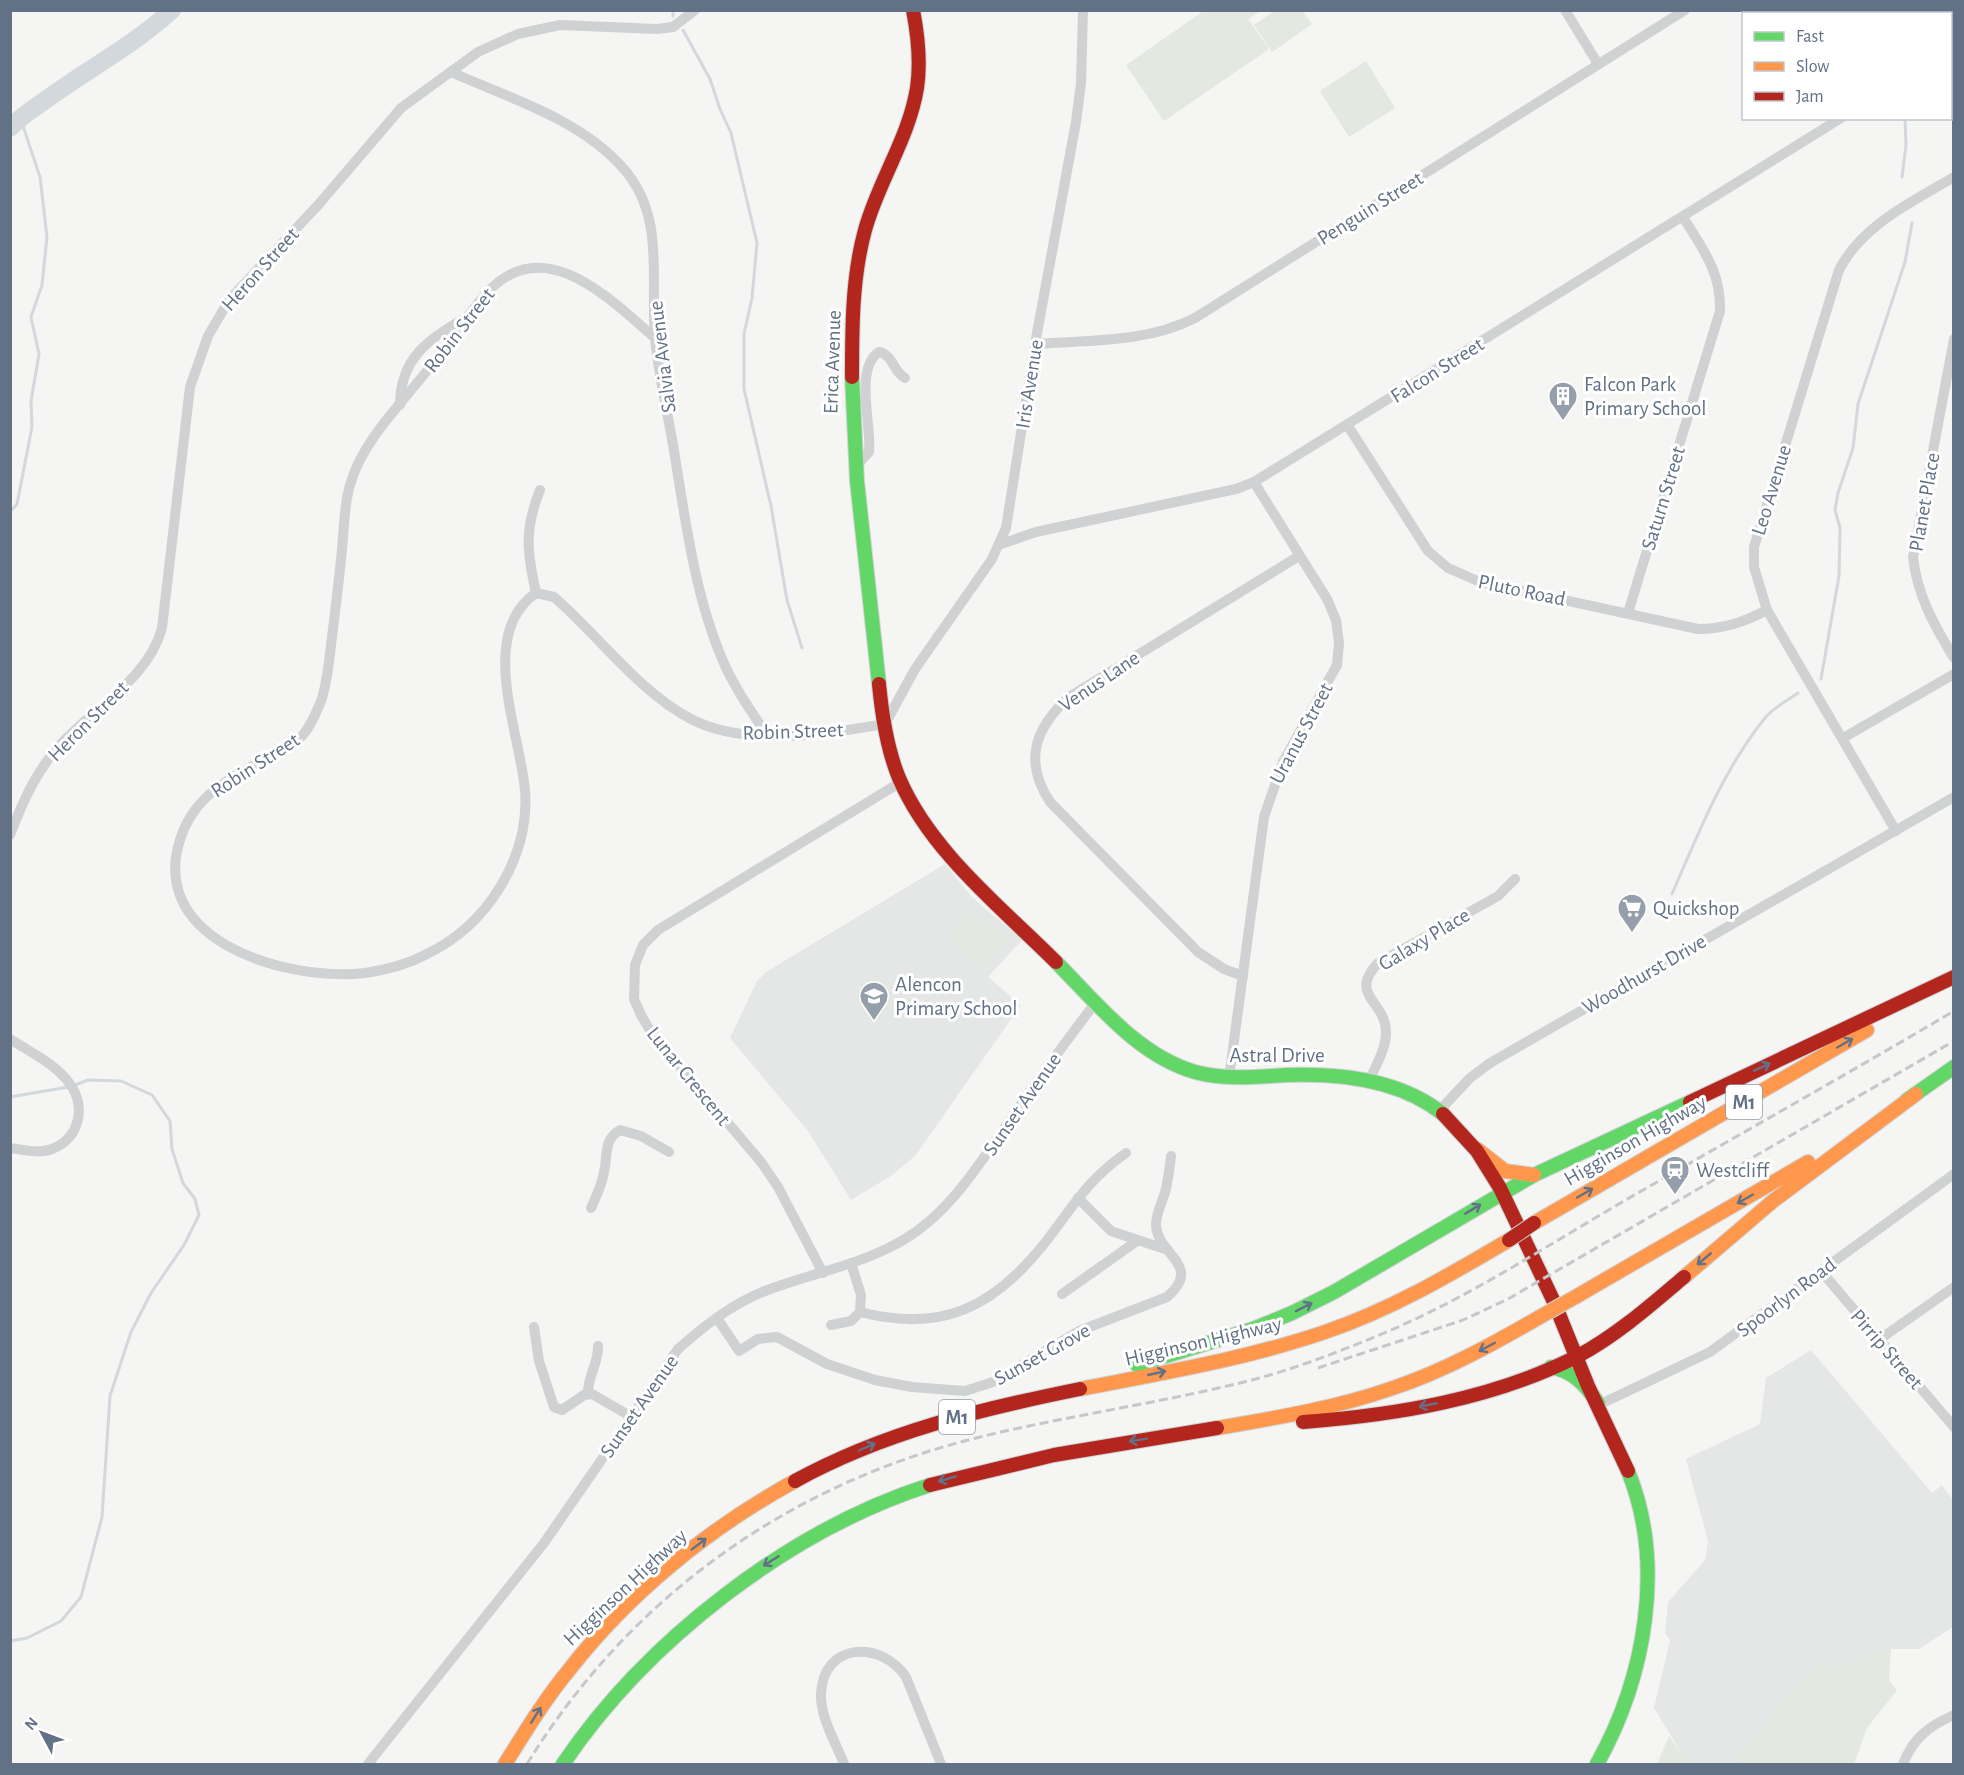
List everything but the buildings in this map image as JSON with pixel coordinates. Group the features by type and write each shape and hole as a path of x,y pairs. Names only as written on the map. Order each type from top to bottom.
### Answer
{"main road":[{"name":"Erica Avenue","path":"885,724 855,467 851,416 851,370 857,271 871,209 915,100 919,54 913,10"},
{"name":"Astral Drive","path":"885,724 901,782 919,815 946,852 1130,1036 1164,1059 1196,1072 1229,1078 1320,1075 1369,1082 1423,1101 1439,1111 1477,1149 1501,1192 1602,1402"},
{"path":"988,1408 1195,1347 1292,1313 1334,1292 1501,1192 1534,1175 1953,978"},
{"name":"Higginson Highway","path":"505,1764 540,1708 578,1658 675,1562 747,1508 802,1477 911,1430 988,1408 1300,1340 1373,1314 1438,1283 1534,1223 1953,978"},
{"path":"1219,1426 1317,1421 1398,1410 1491,1389 1551,1368 1578,1355 1615,1332 1759,1212 1953,1067"},
{"path":"563,1764 582,1737 667,1644 717,1600 808,1538 856,1513 944,1480 1024,1460 1321,1408 1373,1395 1466,1359 1844,1141 1916,1094"},
{"path":"1477,1149 1505,1171 1534,1175"},
{"path":"1551,1368 1572,1372 1602,1402 1629,1458 1642,1523 1646,1561 1644,1624 1627,1701 1597,1764"},
{"path":"1602,1402 1634,1485"}],"street":[{"name":"Heron Street","path":"10,835 32,783 44,764 90,716 136,674 155,650 162,628 190,387 208,336 220,314 246,281 319,204 401,108 491,45 537,30 574,24 657,29 673,27 695,10"},
{"name":"Iris Avenue","path":"885,724 915,669 1001,544 1076,122 1081,83 1083,10"},
{"path":"1565,10 1598,64"},
{"name":"Penguin Street","path":"1035,344 1134,338 1175,328 1243,289 1685,10"},
{"name":"Salvia Avenue","path":"451,72 589,137 624,169 640,191 648,209 653,230 655,338 684,511 707,611 732,681 767,735"},
{"name":"Falcon Street","path":"1001,544 1036,532 1228,491 1254,482 1348,426 1833,121"},
{"name":"Leo Avenue","path":"1896,831 1767,610 1754,567 1757,531 1839,270 1858,240 1873,227 1953,177"},
{"name":"Saturn Street","path":"1628,613 1720,311 1720,288 1716,273 1683,217"},
{"name":"Robin Street","path":"655,338 580,278 545,268 513,272 485,294 365,451 349,487 323,696 305,733 293,745 219,786 197,806 184,829 177,854 175,877 181,902 189,916 219,943 244,954 289,967 324,972 363,973 392,968 428,954 480,914 498,892 508,872 522,831 525,793 505,671 511,622 521,603 536,593 554,597 640,680 689,718 712,728 733,732 791,735 885,724"},
{"path":"400,405 400,384 419,351 431,339 470,315"},
{"name":"Planet Place","path":"1953,339 1914,557 1918,585 1929,616 1953,658"},
{"path":"855,467 869,452 866,384 873,356 879,352 887,355 905,378"},
{"name":"Pluto Road","path":"1348,426 1420,541 1448,568 1480,582 1698,629 1713,629 1742,623 1767,610"},
{"name":"Uranus Street","path":"1229,1078 1258,850 1270,791 1283,762 1337,665 1339,643 1336,620 1328,599 1254,482"},
{"path":"536,593 527,537 531,515 540,490"},
{"name":"Venus Lane","path":"1243,976 1224,969 1198,952 1050,802 1041,789 1036,769 1036,747 1041,729 1051,713 1069,697 1299,556"},
{"path":"1843,738 1953,674"},
{"name":"Lunar Crescent","path":"824,1273 778,1186 761,1162 651,1032 634,999 635,965 643,945 658,930 901,782"},
{"name":"Woodhurst Drive","path":"1439,1111 1470,1078 1490,1063 1953,797"},
{"name":"Galaxy Place","path":"1369,1082 1386,1032 1385,1023 1366,988 1365,983 1370,972 1387,958 1498,896 1515,879"},
{"name":"Sunset Avenue","path":"368,1764 543,1543 678,1349 717,1318 765,1291 851,1263 906,1238 942,1209 969,1178 1096,1002"},
{"path":"10,1039 61,1073 79,1098 79,1118 74,1132 64,1143 51,1149 33,1152 10,1148"},
{"path":"591,1209 604,1173 607,1146 612,1135 620,1130 641,1136 669,1152"},
{"path":"860,1312 890,1319 920,1320 965,1310 980,1303 1009,1279 1042,1245 1092,1180 1126,1153"},
{"name":"Sunset Grove","path":"717,1318 739,1351 758,1339 777,1337 826,1364 876,1380 964,1390 993,1382 1079,1331 1167,1297 1177,1289 1182,1278 1181,1268 1157,1234 1156,1223 1171,1156"},
{"name":"Spoorlyn Road","path":"1602,1402 1710,1352 1953,1174"},
{"path":"1078,1198 1104,1226 1137,1241 1168,1250"},
{"path":"1062,1294 1137,1241"},
{"path":"831,1325 851,1321 860,1312 861,1295 851,1263"},
{"name":"Pirrip Street","path":"1821,1271 1953,1427"},
{"path":"1880,1339 1953,1287"},
{"path":"534,1327 544,1384 554,1407 562,1410 588,1394"},
{"path":"588,1394 588,1386 597,1362 598,1346"},
{"path":"588,1394 630,1416"},
{"path":"844,1764 825,1715 822,1687 824,1676 836,1660 848,1653 860,1651 876,1654 898,1665 906,1677 941,1764"},
{"path":"1903,1764 1916,1738 1928,1728 1953,1715"}],"shaded area":[{"path":"1205,10 1261,11 1248,19 1269,49 1164,121 1126,65"},
{"path":"1274,11 1302,11 1312,24 1272,52 1254,25"},
{"path":"1366,61 1395,108 1349,137 1320,91"},
{"name":"Alencon Primary School","path":"945,864 973,898 1022,940 988,977 1021,1005 915,1156 891,1176 851,1200 808,1131 730,1038 757,981 766,972"},
{"path":"971,908 1008,941 982,970 945,936"},
{"path":"1811,1350 1932,1493 1942,1485 1953,1500 1953,1627 1919,1649 1891,1649 1837,1666 1817,1665 1737,1755 1747,1764 1694,1764 1682,1754 1654,1708 1670,1640 1665,1633 1668,1602 1705,1560 1708,1541 1686,1459 1760,1424 1766,1378"},
{"path":"1891,1649 1889,1680 1897,1690 1867,1728 1854,1764 1747,1764 1737,1755 1817,1665 1837,1666"},
{"path":"1669,1736 1682,1754 1694,1764 1657,1764"}],"waterway":[{"path":"10,128 32,109 127,46 172,10"},
{"path":"673,10 673,16"},
{"path":"683,30 710,79 731,133 757,243 752,298 744,334 744,389 771,506 787,600 802,648"},
{"path":"10,512 17,504 32,427 31,401 39,354 31,317 42,285 47,237 40,177 20,117"},
{"path":"1902,177 1906,145 1905,120"},
{"path":"1821,679 1839,576 1840,528 1835,510 1838,493 1853,448 1858,404 1905,262 1912,223"},
{"path":"1672,894 1712,803 1736,759 1768,714 1798,693"},
{"path":"10,1641 27,1638 61,1621 81,1597 102,1517 110,1396 131,1332 151,1293 184,1245 199,1215 195,1199 183,1183 172,1149 170,1121 152,1095 121,1081 88,1080 75,1085"},
{"path":"10,1097 68,1087"}],"railway":[{"path":"527,1764 568,1704 614,1650 664,1600 719,1556 778,1518 840,1485 907,1459 976,1438 1177,1397 1278,1373 1377,1336 1440,1307 1502,1273 1954,1011"},
{"path":"1318,1368 1463,1320 1508,1299 1954,1041"}],"traffic: fast":[{"path":"852,377 857,481 879,684"},
{"path":"1056,962 1136,1041 1174,1064 1195,1072 1217,1076 1327,1075 1348,1077 1389,1086 1408,1093 1443,1114"},
{"path":"1907,1100 1954,1067"},
{"path":"1137,1365 1253,1329 1292,1313 1334,1292 1534,1175 1690,1102"},
{"path":"1551,1367 1566,1372 1578,1380 1598,1403"},
{"path":"1597,1764 1614,1731 1627,1695 1638,1658 1645,1620 1648,1582 1646,1544 1640,1507 1628,1471"},
{"path":"563,1764 597,1719 636,1675 678,1634 725,1595 774,1561 825,1530 877,1505 930,1485"}],"traffic: slow":[{"path":"1534,1223 1867,1030"},
{"path":"1684,1277 1773,1201 1916,1094"},
{"path":"1477,1149 1505,1171 1534,1175"},
{"path":"1577,1296 1808,1162"},
{"path":"1080,1389 1234,1358 1325,1332 1396,1302 1442,1279 1509,1240"},
{"path":"1538,1318 1577,1296"},
{"path":"1217,1428 1328,1407 1393,1388 1449,1366 1538,1318"},
{"path":"505,1764 560,1681 592,1642 644,1589 702,1541 763,1499 795,1481"}],"traffic: jam":[{"path":"852,377 857,266 865,230 877,195 907,125 917,88 919,68 913,10"},
{"path":"879,684 883,720 891,756 912,805 929,830 969,877 1056,962"},
{"path":"1690,1102 1954,977"},
{"path":"1443,1114 1477,1151 1500,1188 1554,1302 1588,1386 1628,1471"},
{"path":"1509,1240 1534,1223"},
{"path":"1303,1422 1374,1415 1444,1402 1478,1394 1546,1371 1578,1356 1606,1339 1684,1277"},
{"path":"795,1481 863,1449 934,1424 1080,1389"},
{"path":"930,1485 1054,1455 1217,1428"}],"place":[{"name":"Falcon Park Primary School","path":"1563,422"},
{"name":"Quickshop","path":"1632,934"},
{"name":"Alencon Primary School","path":"874,1022"},
{"name":"Westcliff","path":"1675,1196"}]}
